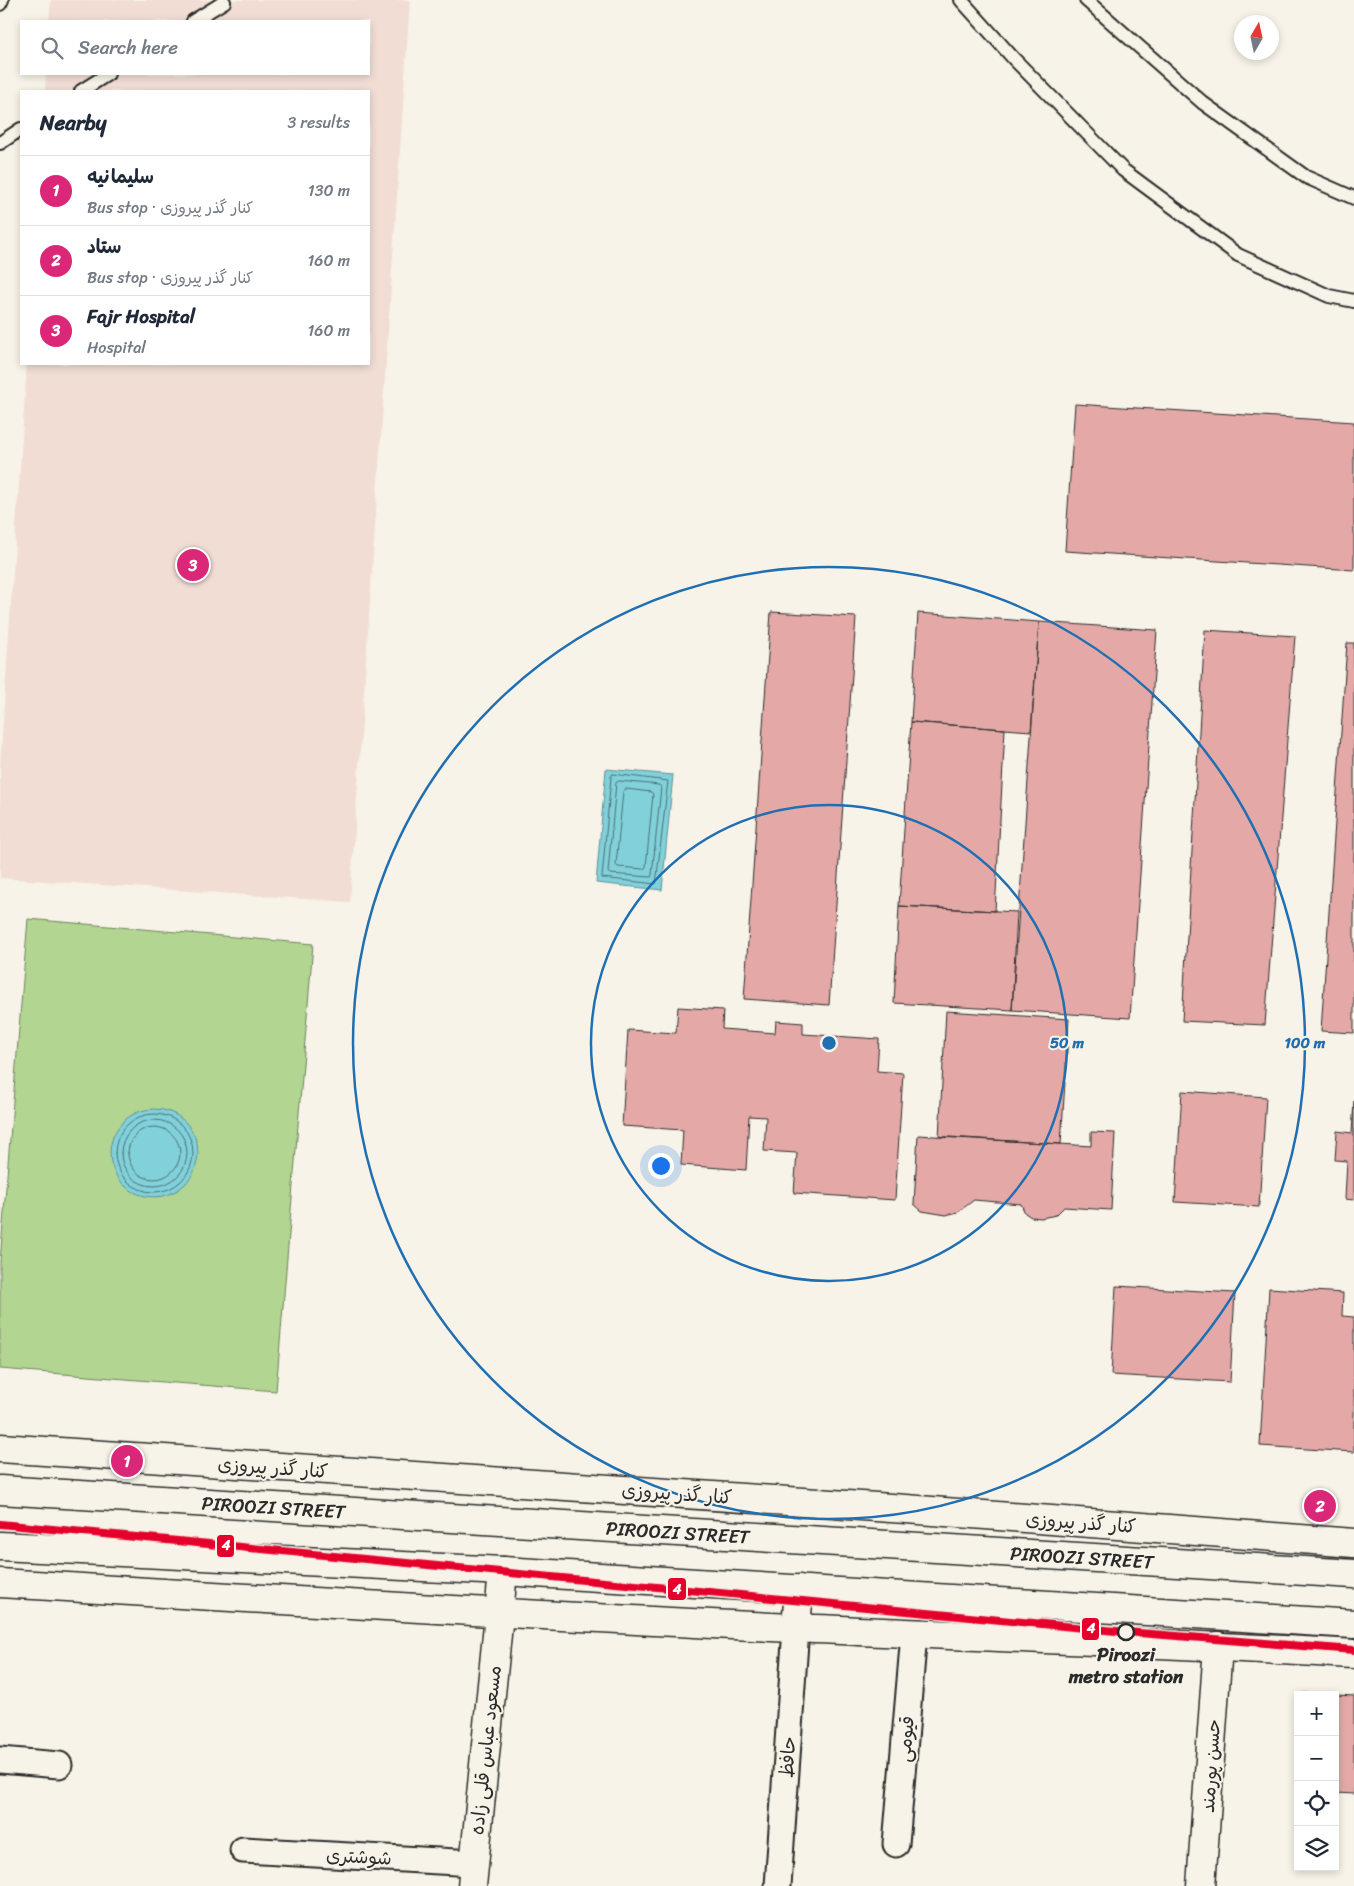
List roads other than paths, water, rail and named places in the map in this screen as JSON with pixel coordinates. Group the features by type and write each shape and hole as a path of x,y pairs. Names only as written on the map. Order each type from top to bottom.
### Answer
{"main road":[{"name":"کنار گذر پیروزی","path":"0,1448 906,1508 1354,1543"},
{"name":"PIROOZI STREET","path":"0,1490 1354,1574"},
{"path":"0,1546 503,1571 1354,1624"},
{"name":"مسعود عباس قلی زاده","path":"473,1874 503,1571"},
{"path":"0,1583 499,1614 914,1634 1218,1646 1354,1654"},
{"path":"796,1628 799,1589"},
{"name":"حسن پورمند","path":"1200,1886 1221,1616"}],"street":[{"name":"حافظ","path":"778,1886 796,1628"},
{"name":"قیومی","path":"896,1844 914,1634"},
{"path":"0,1760 58,1765"},
{"name":"شوشتری","path":"243,1850 473,1874"}],"lane":[{"path":"0,4 2,0"},
{"path":"961,0 1014,58 1123,170 1238,255 1330,296 1354,301"},
{"path":"1086,0 1204,103 1306,177 1354,198"},
{"path":"195,20 224,2"},
{"path":"82,90 106,75"},
{"path":"0,143 20,130"}],"water":[{"path":"606,769 673,775 662,890 596,883"},
{"path":"145,1109 163,1109 179,1116 191,1128 198,1144 198,1162 191,1178 179,1190 163,1197 145,1197 129,1190 117,1178 110,1162 110,1144 117,1128 129,1116"}],"place":[{"name":"Fajr Hospital","path":"193,565"},
{"name":"سلیمانیه","path":"127,1461"},
{"name":"ستاد","path":"1320,1506"},
{"name":"Piroozi metro station","path":"1126,1632"}]}
